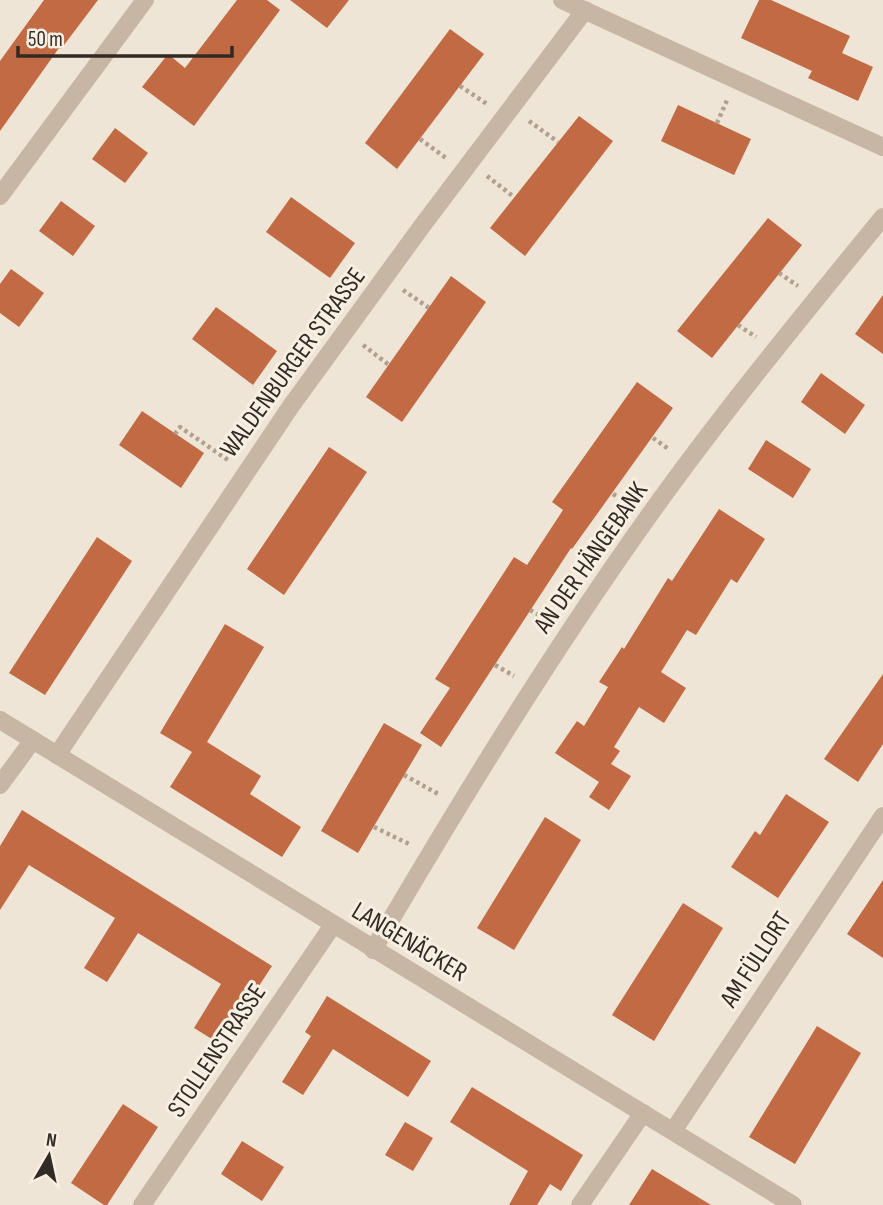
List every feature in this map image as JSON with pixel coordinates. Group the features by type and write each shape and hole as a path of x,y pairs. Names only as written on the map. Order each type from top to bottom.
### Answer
{"street":[{"path":"0,196 145,0"},
{"path":"562,0 883,147"},
{"name":"WALDENBURGER STRASSE","path":"57,755 245,471 345,331 585,10"},
{"name":"AN DER HÄNGEBANK","path":"373,950 459,804 569,631 648,516 774,350 883,217"},
{"name":"LANGENÄCKER","path":"0,720 793,1205"},
{"path":"0,785 33,740"},
{"name":"AM FÜLLORT","path":"673,1131 883,816"},
{"name":"STOLLENSTRASSE","path":"142,1205 333,925"},
{"path":"580,1205 643,1113"}],"path":[{"path":"460,86 558,142"},
{"path":"420,139 514,197"},
{"path":"385,277 429,308"},
{"path":"345,331 389,365"},
{"path":"175,434 180,428 245,471"},
{"path":"404,775 459,804"},
{"path":"374,827 429,855"}],"building":[{"path":"44,0 98,0 61,49 59,48 0,131 0,61"},
{"path":"237,0 267,0 280,10 194,126 142,87 168,54 185,68"},
{"path":"290,0 349,0 327,28"},
{"path":"759,0 771,0 850,36 842,53 873,67 858,101 808,78 812,71 741,38"},
{"path":"450,29 484,54 397,169 365,143"},
{"path":"678,105 751,139 734,175 661,141"},
{"path":"579,116 613,141 525,256 490,228"},
{"path":"115,128 148,153 125,183 92,159"},
{"path":"291,197 355,243 330,278 266,232"},
{"path":"61,201 95,226 73,256 39,231"},
{"path":"768,218 802,245 712,358 677,331"},
{"path":"11,269 44,293 19,327 0,313 0,284"},
{"path":"451,276 486,302 402,422 366,397"},
{"path":"883,295 883,354 855,334"},
{"path":"216,307 277,351 253,385 192,339"},
{"path":"821,373 865,405 845,434 801,402"},
{"path":"637,382 673,408 571,548 441,747 420,733 450,688 435,679 514,557 527,565 563,510 552,502"},
{"path":"142,411 204,453 181,488 119,445"},
{"path":"766,440 811,469 793,498 748,469"},
{"path":"329,447 367,472 284,595 247,569"},
{"path":"719,509 765,539 737,583 731,579 696,635 687,630 661,672 686,688 664,723 639,707 614,747 620,751 611,764 631,776 609,810 589,797 599,782 555,753 577,721 584,726 608,687 599,682 622,647 624,649 668,578 672,581"},
{"path":"97,537 132,561 45,695 9,673"},
{"path":"225,624 264,647 207,742 261,776 250,794 301,827 282,857 170,787 192,752 160,733"},
{"path":"883,674 883,744 858,782 824,759"},
{"path":"384,723 422,745 358,853 321,831"},
{"path":"786,794 829,822 778,898 731,867 755,831 760,835"},
{"path":"22,810 272,966 249,1001 242,996 215,1041 194,1028 221,984 138,933 107,982 84,968 115,918 29,865 0,910 0,846"},
{"path":"545,817 581,840 514,950 477,928"},
{"path":"883,880 883,958 847,934"},
{"path":"683,903 723,928 654,1041 612,1015"},
{"path":"327,996 431,1061 408,1097 333,1049 303,1095 282,1082 311,1036 305,1032"},
{"path":"817,1026 861,1053 795,1164 749,1137"},
{"path":"472,1087 583,1155 561,1191 550,1184 537,1205 509,1205 528,1171 450,1122"},
{"path":"123,1104 158,1127 107,1205 104,1205 71,1183"},
{"path":"405,1122 433,1138 413,1171 385,1155"},
{"path":"242,1141 284,1167 262,1201 221,1174"},
{"path":"652,1169 711,1205 629,1205"}]}
